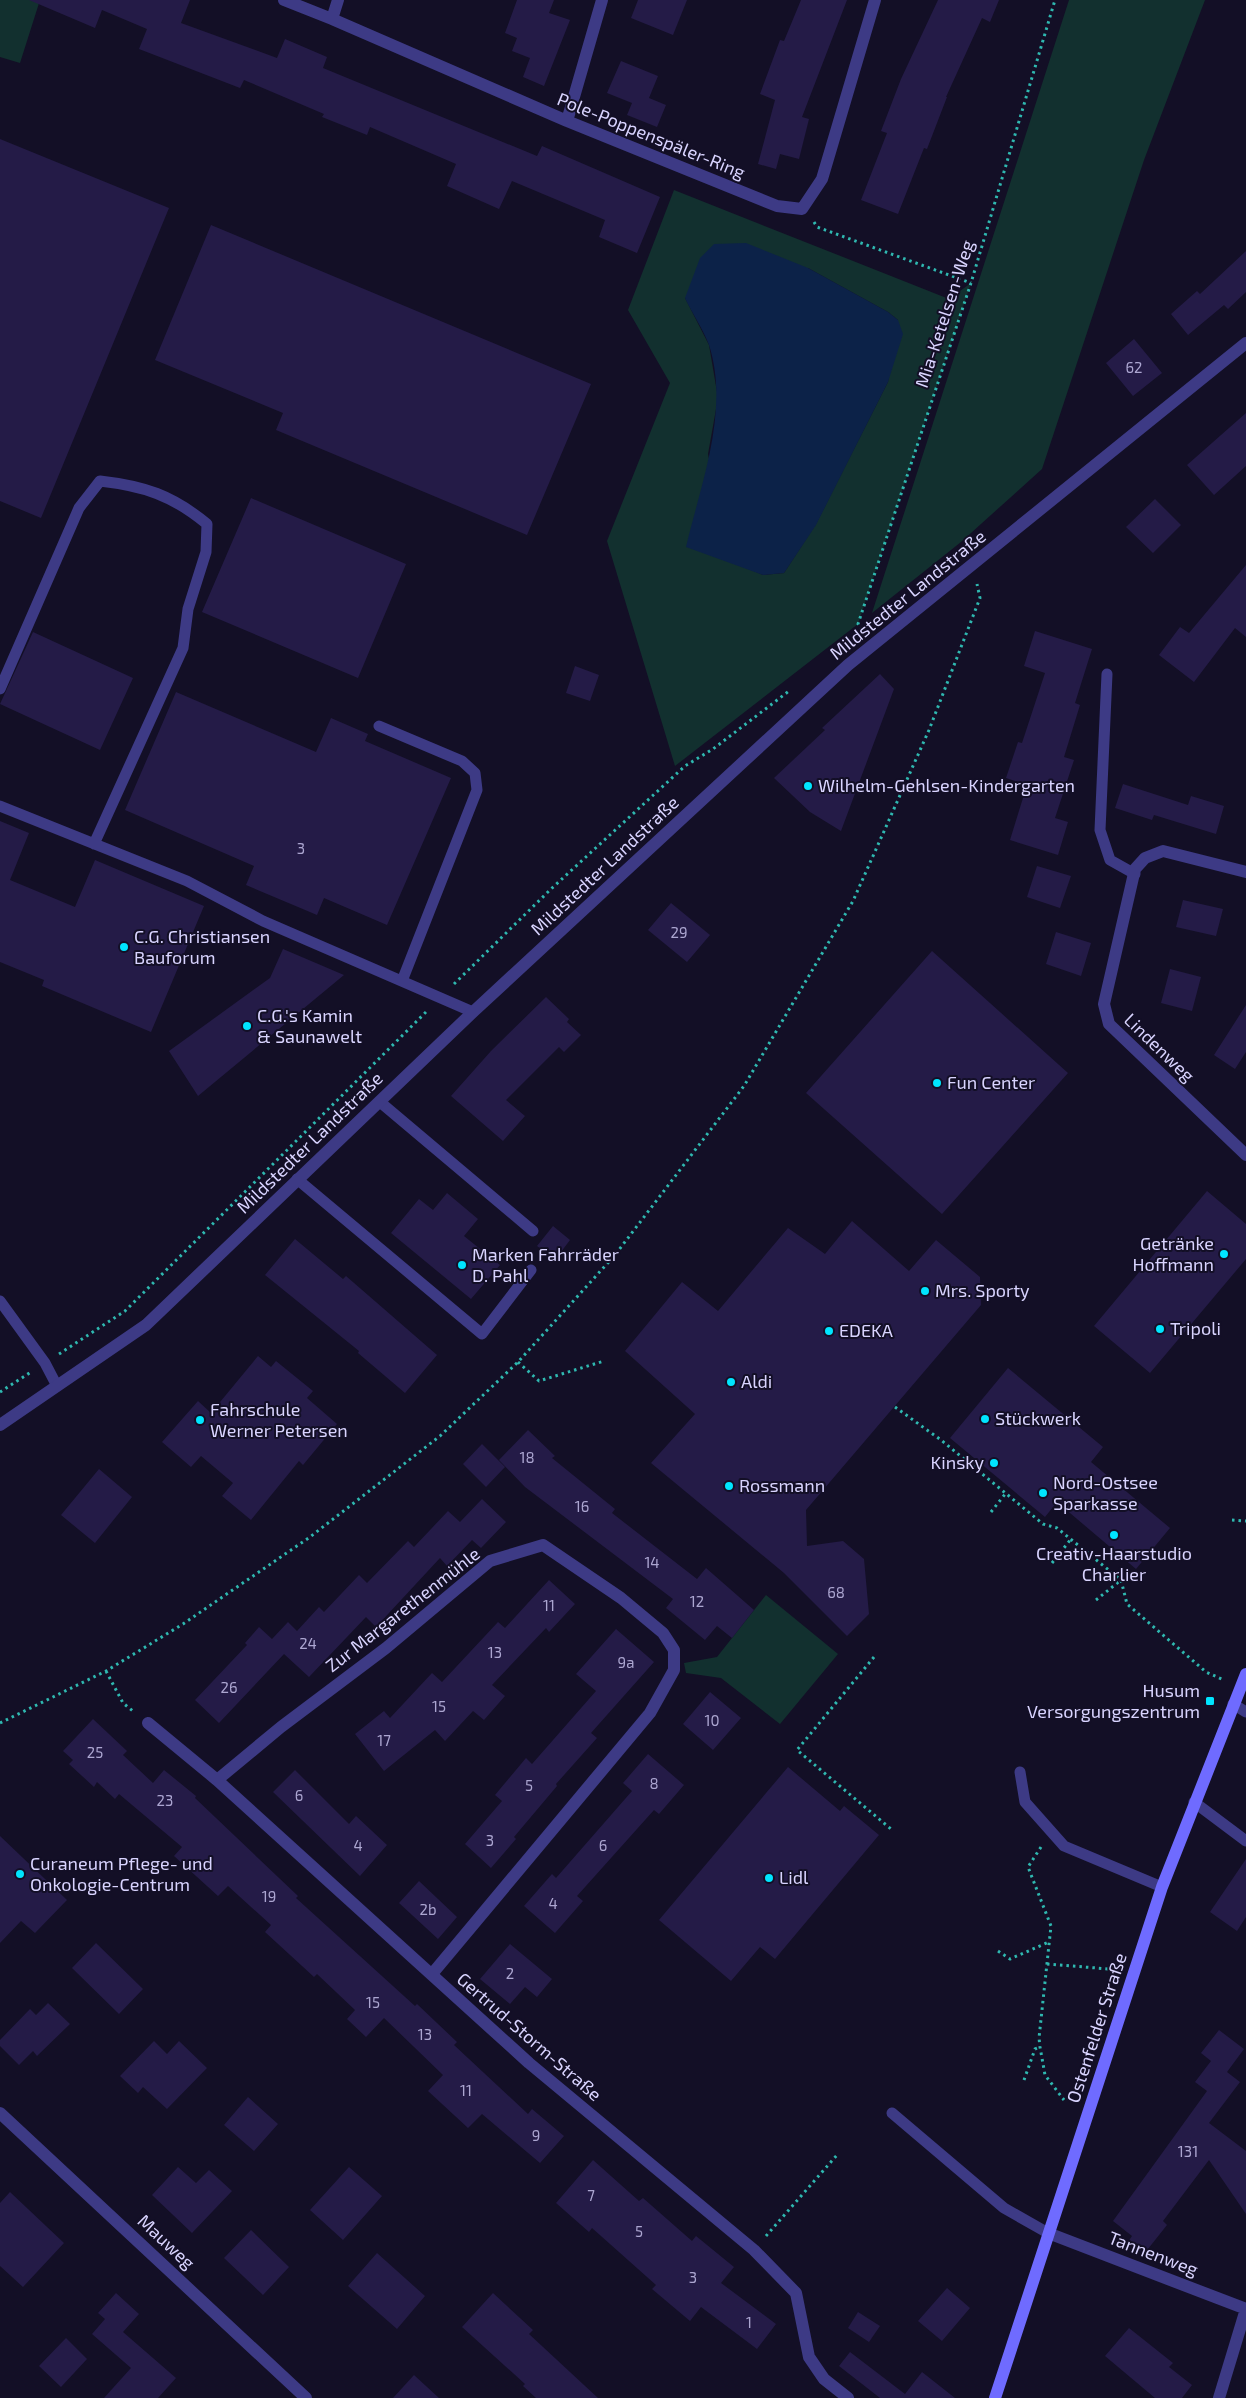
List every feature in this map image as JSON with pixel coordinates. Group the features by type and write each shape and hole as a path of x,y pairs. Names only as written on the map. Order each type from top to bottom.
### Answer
{"main road":[{"name":"Ostenfelder Straße","path":"995,2398 1162,1887 1246,1674"}],"street":[{"name":"Pole-Poppenspäler-Ring","path":"284,0 332,18 567,121 777,206 802,209"},
{"path":"332,18 338,0"},
{"path":"567,121 602,0"},
{"path":"802,209 822,179 875,0"},
{"name":"Mildstedter Landstraße","path":"0,1425 146,1325 473,1012 848,665 1246,343"},
{"name":"Lindenweg","path":"1246,872 1163,851 1144,858 1135,874 1104,1004 1109,1024 1246,1154"},
{"name":"Zur Margarethenmühle","path":"217,1780 281,1727 386,1648 490,1561 543,1545 621,1598 663,1633 674,1650 674,1670 650,1713 432,1974"},
{"name":"Gertrud-Storm-Straße","path":"148,1724 217,1780 529,2062 754,2250 796,2293 809,2357 824,2379 848,2398"},
{"name":"Mauweg","path":"0,2113 306,2398"},
{"name":"Tannenweg","path":"1048,2233 1246,2309"},
{"path":"1219,2398 1246,2309"}],"lane":[{"path":"0,689 79,508 100,481 134,485 184,506 207,524 206,552 188,609 183,648 94,844"},
{"path":"1107,674 1100,830 1110,860 1135,874"},
{"path":"379,726 462,761 475,773 477,790 402,982"},
{"path":"0,806 187,881 262,921 473,1012"},
{"path":"380,1102 533,1231"},
{"path":"298,1179 482,1334 531,1270"},
{"path":"0,1301 45,1363 58,1386"},
{"path":"1233,1704 1246,1712"},
{"path":"1020,1772 1025,1802 1064,1846 1162,1887"},
{"path":"1194,1802 1246,1841"},
{"path":"892,2113 1004,2208 1048,2233"}],"path":[{"name":"Mia-Ketelsen-Weg","path":"865,633 858,624 971,283 1056,0"},
{"path":"802,209 817,226 971,283"},
{"path":"0,1723 106,1671 183,1624 310,1537 440,1436 518,1362 615,1255 744,1086 853,901 929,730 980,598 974,574 969,569"},
{"path":"518,1362 539,1380 604,1361"},
{"path":"895,1407 1043,1524 1057,1528 1072,1539 1121,1580 1127,1604 1206,1672 1240,1688"},
{"path":"991,1512 1006,1493"},
{"path":"1232,1520 1246,1521"},
{"path":"1052,1563 1072,1539"},
{"path":"1096,1600 1121,1580"},
{"path":"874,1657 797,1750 891,1829"},
{"path":"106,1671 123,1703 148,1724"},
{"path":"1052,1832 1028,1867 1051,1926 1039,2038 1040,2047 1045,2075 1064,2100"},
{"path":"998,1951 1010,1959 1049,1942"},
{"path":"1047,1964 1109,1969"},
{"path":"1024,2080 1035,2049 1040,2047"},
{"path":"766,2236 837,2155"}],"green space":[{"path":"0,0 40,0 20,63 0,57"},
{"path":"1069,0 1205,0 1144,160 1042,469 961,542 872,613"},
{"path":"674,190 949,299 971,283 858,624 675,766 607,541 670,383 628,310","holes":["808,268 888,312 898,320 888,382 816,524 784,573 763,575 730,561 708,454 718,398 709,345 685,298"]},
{"path":"766,1595 838,1654 780,1724 721,1678 686,1673 684,1663 717,1657"}],"water":[{"path":"746,243 808,268 888,312 898,320 903,334 888,382 816,525 784,573 763,575 686,547 711,446 715,421 716,395 715,370 709,345 685,298 700,258 714,244"}],"building":[{"path":"29,0 190,0 181,23 277,58 285,39 327,57 323,68 537,156 542,146 660,197 637,253 599,237 605,220 512,181 499,209 447,186 456,164 370,127 367,135 322,117 324,114 244,80 240,88 139,49 147,29 102,10 95,28"},
{"path":"517,0 554,0 549,13 570,20 544,86 523,77 530,58 512,51 517,38 505,33"},
{"path":"638,0 687,0 673,35 631,18"},
{"path":"801,0 847,0 802,117 809,119 799,159 780,154 776,169 758,164 775,100 760,94 780,40 784,41"},
{"path":"938,0 999,0 990,22 982,18 946,97 927,149 924,148 898,214 861,200 887,133 881,131 901,79"},
{"path":"621,61 658,76 649,98 666,105 657,127 627,115 632,103 607,93"},
{"path":"0,139 169,208 41,518 0,501"},
{"path":"211,225 591,384 527,535 276,430 283,413 155,360"},
{"path":"1246,251 1246,292 1228,309 1224,305 1188,335 1171,314 1197,291 1200,294"},
{"path":"1134,339 1162,373 1133,396 1106,363"},
{"path":"1246,413 1246,466 1214,495 1187,465"},
{"path":"251,498 406,564 358,678 202,612"},
{"path":"1155,499 1181,525 1153,553 1126,527"},
{"path":"1246,565 1246,637 1235,628 1194,682 1159,655 1180,627 1189,633"},
{"path":"1035,631 1092,649 1075,703 1080,705 1064,757 1074,760 1055,818 1068,822 1058,855 1010,840 1027,785 1006,778 1018,742 1022,743 1045,673 1024,666"},
{"path":"33,632 133,678 100,750 0,704"},
{"path":"575,666 599,675 590,701 566,693"},
{"path":"880,674 894,689 841,831 810,812 774,778 825,730 822,728"},
{"path":"176,692 316,752 331,718 368,734 365,741 451,778 387,925 324,898 317,915 246,885 254,866 125,810"},
{"path":"1123,784 1188,805 1191,796 1224,806 1216,834 1154,815 1152,820 1115,808"},
{"path":"0,821 29,833 10,880 75,907 95,860 204,906 151,1032 42,986 44,980 0,962"},
{"path":"1037,866 1071,876 1060,908 1027,897"},
{"path":"1183,900 1223,909 1216,936 1176,927"},
{"path":"671,903 710,935 687,962 648,930"},
{"path":"1056,932 1091,943 1081,976 1046,964"},
{"path":"283,949 344,975 198,1096 169,1051 270,978"},
{"name":"Fun Center","path":"932,951 1068,1073 942,1214 806,1093"},
{"path":"1170,969 1201,977 1192,1011 1161,1003"},
{"path":"546,997 569,1019 567,1022 581,1035 564,1052 559,1047 506,1100 525,1116 503,1141 451,1096 491,1051"},
{"path":"1246,1005 1246,1052 1235,1069 1214,1055"},
{"path":"1207,1191 1246,1224 1246,1259 1150,1373 1094,1326"},
{"path":"447,1193 478,1219 464,1236 500,1265 471,1299 391,1233 419,1199 433,1210"},
{"path":"852,1221 909,1271 936,1240 980,1277 981,1305 806,1510 807,1546 843,1541 864,1559 869,1614 847,1636 784,1573 651,1463 695,1414 625,1351 682,1282 718,1311 788,1228 825,1254"},
{"path":"553,1226 570,1240 555,1260 537,1246"},
{"path":"295,1239 343,1279 346,1276 437,1355 405,1393 358,1353 359,1351 265,1275"},
{"path":"258,1356 271,1367 276,1361 313,1391 307,1398 337,1424 303,1465 299,1461 251,1520 222,1496 233,1483 201,1456 191,1467 162,1442 198,1401 211,1413"},
{"path":"1008,1368 1103,1447 1091,1462 1170,1528 1136,1569 1057,1502 1045,1517 950,1438"},
{"path":"528,1430 555,1456 552,1458 615,1509 612,1513 697,1579 706,1568 754,1610 732,1638 717,1626 705,1640 666,1608 673,1599 525,1487 499,1460"},
{"path":"482,1444 505,1467 486,1487 463,1464"},
{"path":"99,1469 132,1497 95,1543 61,1515"},
{"path":"482,1499 506,1522 481,1548 472,1540 447,1566 440,1558 376,1627 366,1617 309,1677 284,1654 219,1723 195,1700 247,1645 245,1643 259,1627 272,1639 288,1622 297,1631 319,1607 324,1612 359,1575 367,1583 408,1541 414,1547 448,1511 460,1522"},
{"path":"549,1580 575,1604 549,1632 546,1628 492,1685 505,1696 484,1720 473,1711 445,1741 435,1730 384,1771 355,1734 384,1711 390,1718 432,1673 442,1682 498,1622 505,1628"},
{"path":"616,1629 654,1662 591,1733 597,1738 556,1784 557,1786 514,1837 516,1839 491,1868 465,1844 502,1801 495,1795 526,1758 532,1764 596,1691 576,1674"},
{"path":"710,1692 741,1718 713,1750 683,1724"},
{"path":"93,1719 127,1751 123,1755 153,1783 164,1770 196,1796 195,1798 298,1896 296,1898 415,2006 417,2004 457,2042 454,2045 528,2114 532,2109 564,2136 540,2163 482,2114 468,2128 428,2091 443,2075 384,2018 366,2037 347,2019 355,2010 317,1974 314,1977 265,1932 271,1925 228,1886 218,1896 174,1856 182,1847 119,1794 115,1799 97,1782 94,1787 69,1764 73,1760 63,1751"},
{"path":"648,1754 684,1785 659,1814 654,1810 577,1896 583,1901 555,1933 524,1906 552,1874 556,1878 632,1791 623,1783"},
{"name":"Lidl","path":"788,1767 840,1811 844,1806 879,1835 775,1959 760,1947 731,1981 659,1920"},
{"path":"295,1770 349,1824 356,1816 387,1845 360,1876 273,1792"},
{"name":"Curaneum Pflege- und Onkologie-Centrum","path":"0,1836 67,1900 35,1933 21,1921 0,1943"},
{"path":"1246,1859 1246,1917 1237,1931 1210,1912"},
{"path":"419,1881 457,1917 438,1939 399,1903"},
{"path":"96,1943 143,1989 119,2014 72,1968"},
{"path":"510,1944 552,1979 537,1997 525,1987 510,2004 480,1979"},
{"path":"48,2003 70,2024 37,2056 33,2051 19,2065 0,2046 0,2040 30,2009 36,2015"},
{"path":"1219,2030 1244,2049 1227,2072 1240,2082 1209,2123 1246,2151 1246,2214 1209,2160 1163,2221 1167,2225 1144,2254 1128,2242 1132,2236 1113,2221 1207,2091 1195,2082 1211,2061 1201,2053"},
{"path":"154,2041 167,2054 179,2041 207,2068 167,2109 143,2087 138,2093 120,2076"},
{"path":"248,2097 278,2124 254,2151 224,2125"},
{"path":"593,2160 639,2201 643,2198 692,2241 696,2236 734,2267 721,2283 776,2324 757,2349 701,2307 690,2321 652,2289 656,2285 592,2228 589,2232 556,2203"},
{"path":"178,2167 196,2183 209,2170 232,2191 192,2233 152,2195"},
{"path":"349,2167 382,2196 343,2240 310,2210"},
{"path":"10,2192 64,2243 23,2287 0,2266 0,2203"},
{"path":"251,2230 289,2267 263,2295 224,2258"},
{"path":"377,2253 425,2296 397,2329 348,2286"},
{"path":"947,2288 970,2308 942,2341 918,2321"},
{"path":"116,2293 139,2314 123,2332 176,2378 158,2398 104,2398 131,2368 92,2334 105,2319 98,2313"},
{"path":"493,2293 533,2330 529,2334 598,2398 536,2398 523,2386 525,2384 462,2327"},
{"path":"858,2312 880,2326 869,2342 848,2328"},
{"path":"1129,2328 1173,2363 1169,2367 1192,2385 1182,2398 1155,2398 1105,2356"},
{"path":"66,2338 87,2359 61,2387 39,2366"},
{"path":"850,2352 905,2394 922,2372 955,2398 880,2398 839,2366"},
{"path":"414,2375 439,2398 393,2398"}],"place":[{"name":"Wilhelm-Gehlsen-Kindergarten","path":"808,786"},
{"name":"C.G. Christiansen Bauforum","path":"124,947"},
{"name":"C.G.'s Kamin & Saunawelt","path":"247,1026"},
{"name":"Fun Center","path":"937,1083"},
{"name":"Getränke Hoffmann","path":"1224,1254"},
{"name":"Marken Fahrräder D. Pahl","path":"462,1265"},
{"name":"Mrs. Sporty","path":"925,1291"},
{"name":"Tripoli","path":"1160,1329"},
{"name":"EDEKA","path":"829,1331"},
{"name":"Aldi","path":"731,1382"},
{"name":"Stückwerk","path":"985,1419"},
{"name":"Fahrschule Werner Petersen","path":"200,1420"},
{"name":"Kinsky","path":"994,1463"},
{"name":"Rossmann","path":"729,1486"},
{"name":"Nord-Ostsee Sparkasse","path":"1043,1493"},
{"name":"Creativ-Haarstudio Charlier","path":"1114,1535"},
{"name":"Husum Versorgungszentrum","path":"1210,1701"},
{"name":"Curaneum Pflege- und Onkologie-Centrum","path":"20,1874"},
{"name":"Lidl","path":"769,1878"}]}
